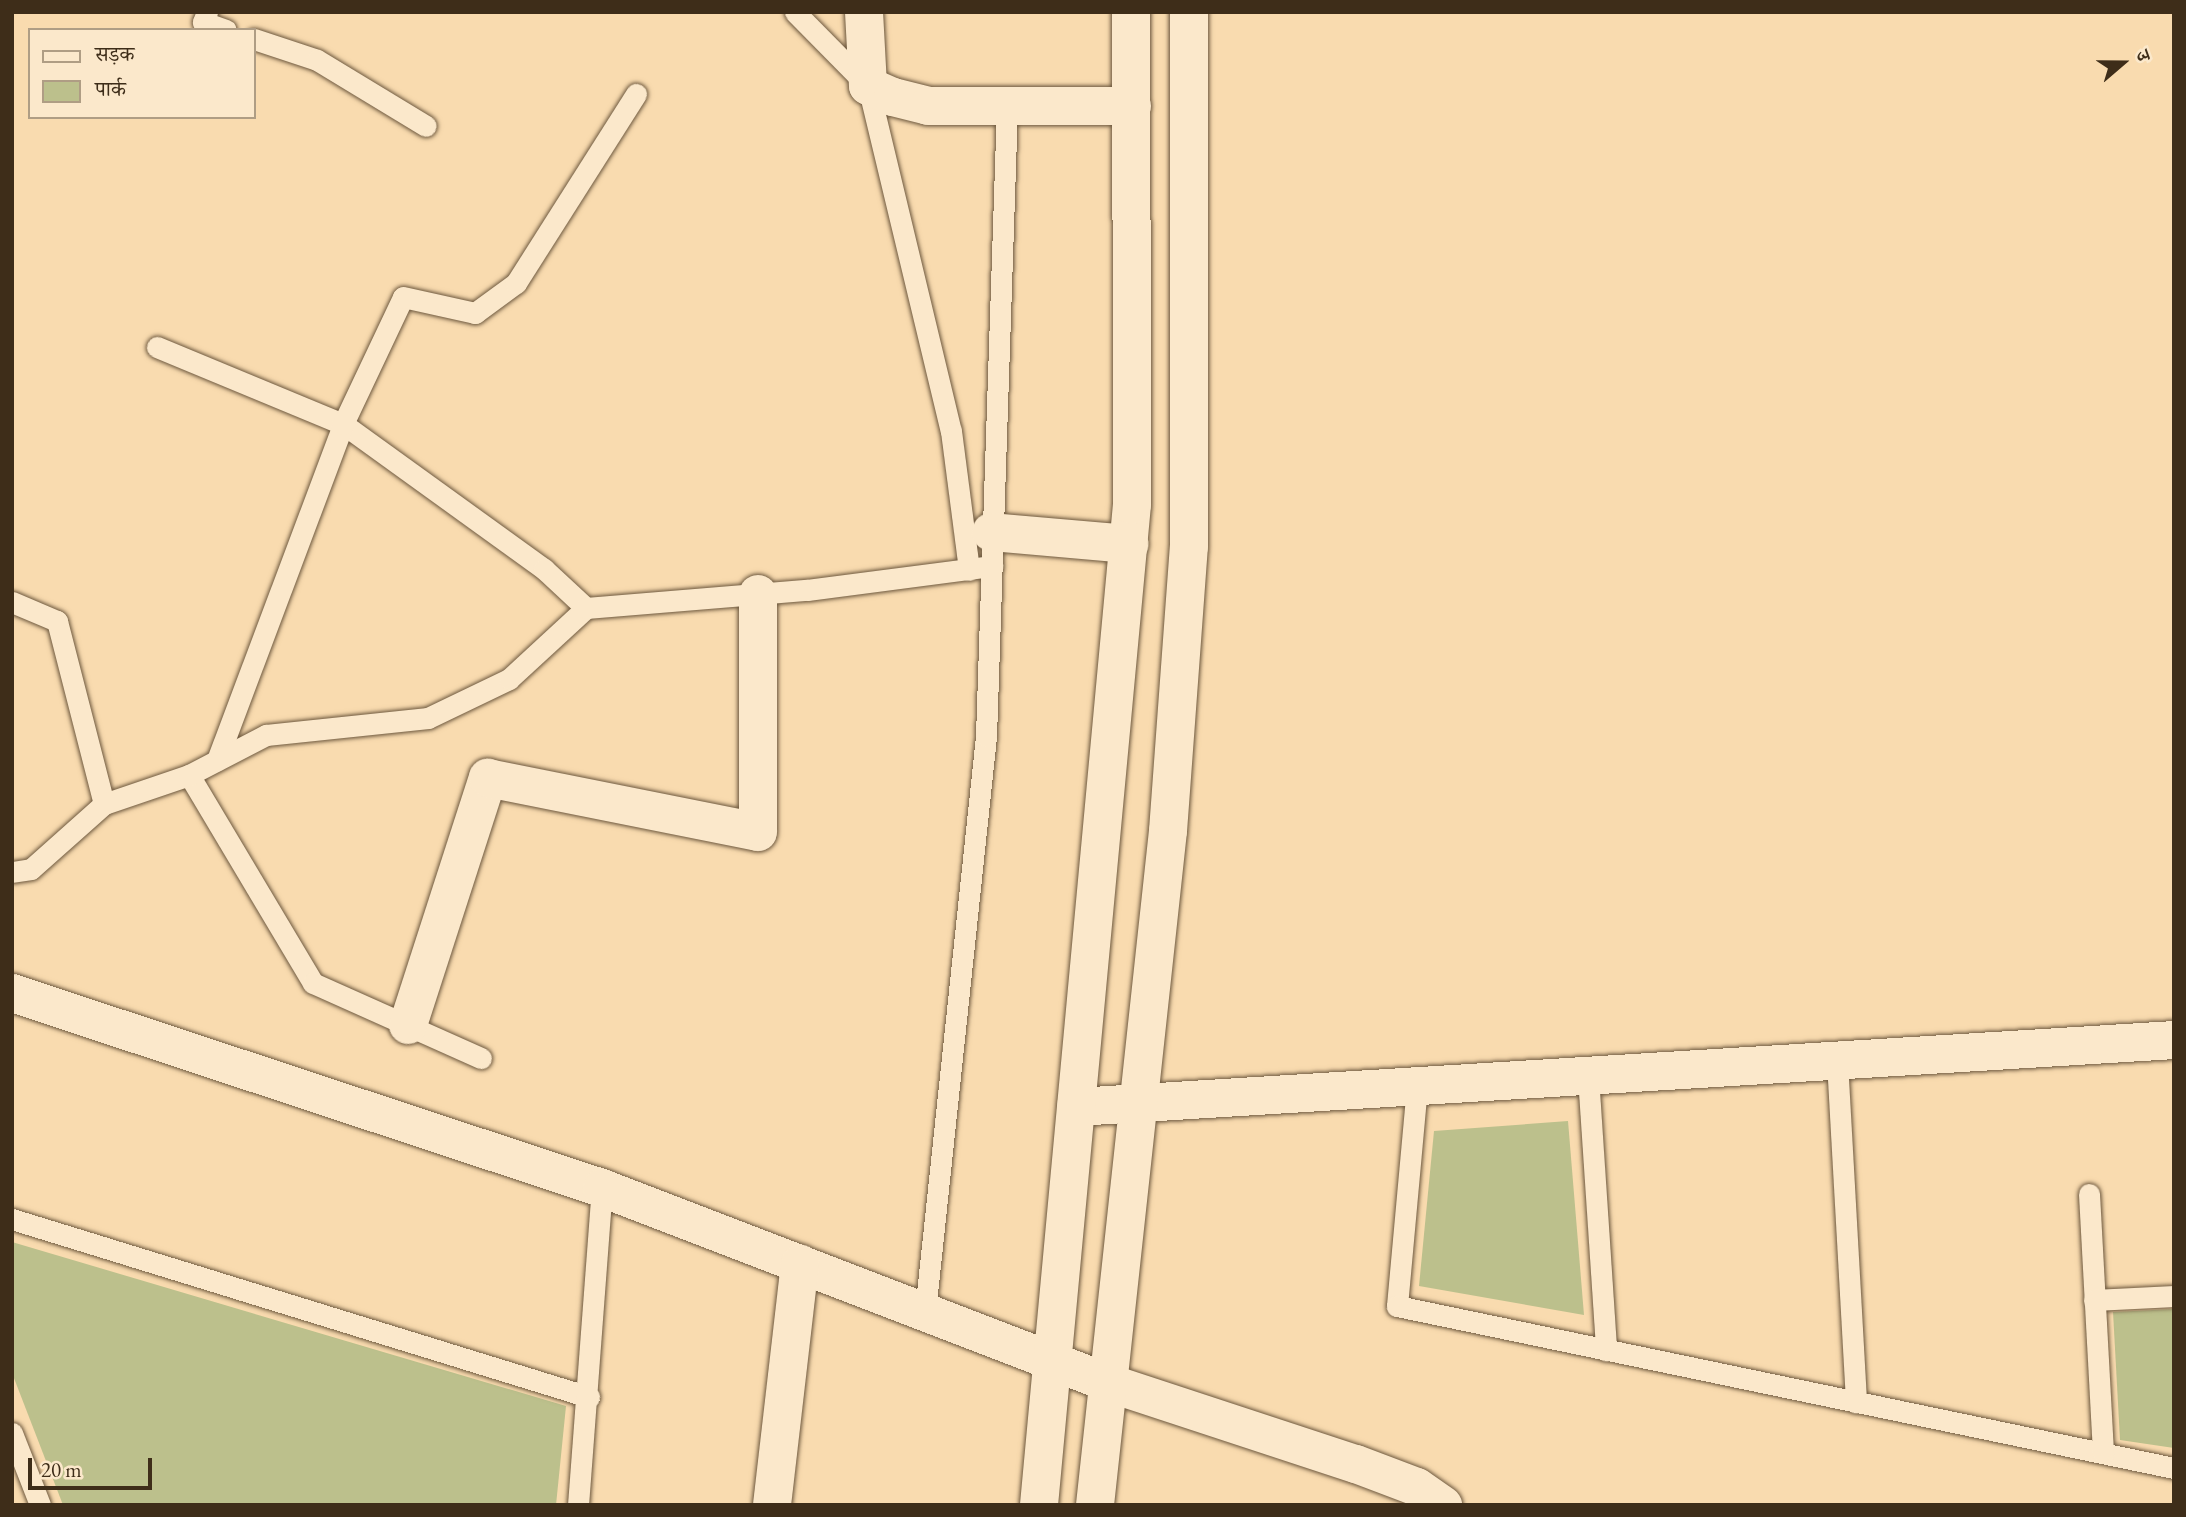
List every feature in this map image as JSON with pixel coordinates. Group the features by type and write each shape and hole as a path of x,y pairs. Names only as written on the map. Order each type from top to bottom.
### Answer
{"street":[{"path":"864,12 868,86 928,106 1132,106"},
{"path":"1039,1505 1129,544 1131,12"},
{"path":"1096,1505 1168,831 1189,547 1189,12"},
{"path":"992,549 1129,544"},
{"path":"408,1026 488,778 758,832 758,594"},
{"path":"12,993 602,1188 1108,1383 1356,1464 1417,1487 1443,1505"},
{"path":"1076,1107 2174,1040"},
{"path":"772,1505 800,1264"}],"lane":[{"path":"207,12 203,22 220,28"},
{"path":"795,12 868,86 951,430 969,570"},
{"path":"256,40 317,60 426,126"},
{"path":"217,761 343,424 403,297 475,313 516,283 636,94"},
{"path":"925,1312 986,736 1007,106"},
{"path":"157,347 343,424 544,569 586,608"},
{"path":"12,872 31,869 104,804 189,775 266,735 428,718 509,679 586,608 758,594 969,570 992,549"},
{"path":"12,602 57,621 104,804"},
{"path":"189,775 313,983 481,1058"},
{"path":"1837,1061 1856,1402"},
{"path":"1588,1076 1606,1350"},
{"path":"1417,1086 1397,1306 2174,1468"},
{"path":"578,1505 589,1398 602,1188"},
{"path":"2089,1194 2103,1453"},
{"path":"12,1219 589,1398"},
{"path":"2094,1300 2174,1296"},
{"path":"12,1433 40,1505"}],"green space":[{"path":"1568,1121 1584,1315 1419,1286 1434,1131"},
{"path":"12,1242 566,1406 556,1505 63,1505 12,1373"},
{"path":"2174,1309 2174,1448 2120,1440 2113,1312"}]}
